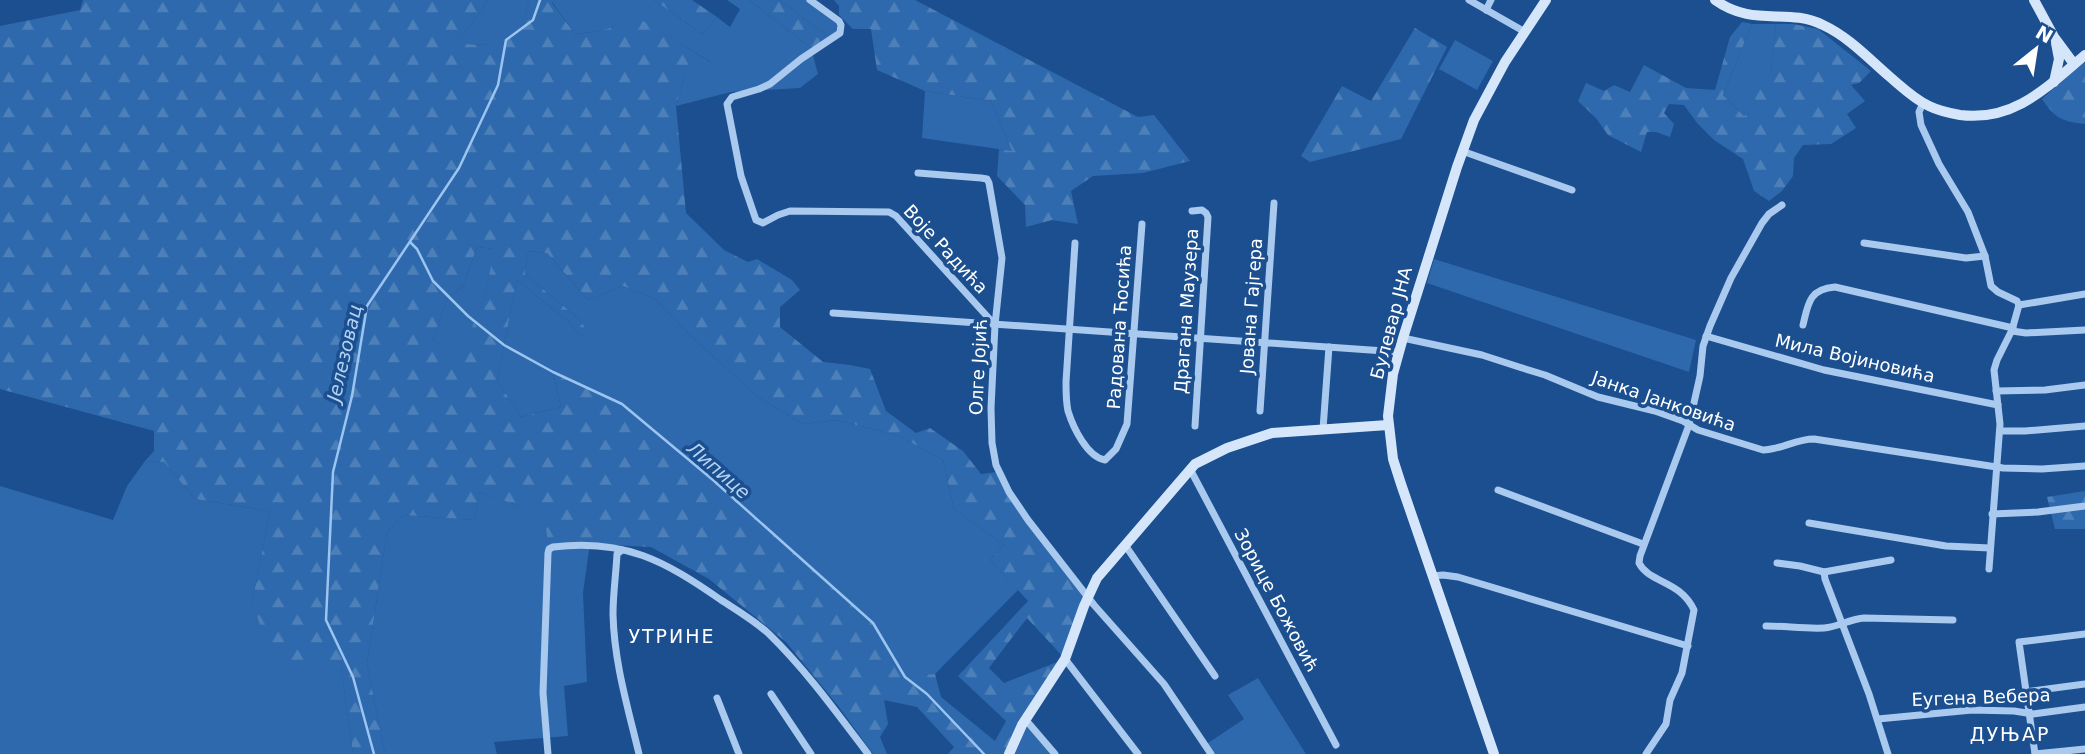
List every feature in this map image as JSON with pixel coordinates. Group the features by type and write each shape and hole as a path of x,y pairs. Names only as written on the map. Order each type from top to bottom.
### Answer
{"main road":[{"name":"Булевар ЈНА","path":"1494,754 1393,459 1388,425 1392,384 1399,352 1462,151 1485,98 1546,0"},
{"path":"1715,0 1746,15 1798,18 1822,24 1847,40 1912,96 1937,110 1961,115 1997,114 2014,108 2054,82 2085,55"},
{"path":"2034,0 2054,37 2074,64"},
{"path":"2054,37 2059,59 2054,82"},
{"path":"1009,754 1025,719 1065,659 1097,578 1190,469 1213,454 1258,436 1283,431 1388,425"}],"street":[{"name":"Воје Радића","path":"810,0 839,22 842,28 840,33 770,84 732,97 727,104 741,176 756,220 763,223 790,211 889,212 896,216 995,325"},
{"path":"1469,0 1525,32"},
{"path":"1486,10 1491,0"},
{"path":"1923,103 1919,112 1921,124 1938,164 1968,212 1985,256 1991,286 2019,304"},
{"path":"1462,151 1572,190"},
{"name":"Олге Јојић","path":"918,173 981,178 989,183 1002,258 995,325 992,443 996,464 1009,492 1088,597 1164,684 1211,754"},
{"name":"Јована Гајгера","path":"1260,411 1274,203"},
{"path":"1646,754 1666,724 1670,700 1682,673 1693,610 1682,592 1640,566 1640,556 1689,425 1706,336 1743,255 1769,214 1782,205"},
{"name":"Драгана Маузера","path":"1192,211 1202,210 1208,217 1195,426"},
{"name":"Радована Ћосића","path":"1069,330 1066,382 1069,412 1083,441 1098,458 1105,460 1121,442 1128,418 1142,223"},
{"path":"1069,330 1074,243"},
{"path":"1864,243 1966,258 1985,256"},
{"path":"1803,325 1810,300 1815,293 1821,289 1835,287 2026,333 2085,330"},
{"path":"2019,304 2085,294"},
{"path":"1989,569 2000,431 1994,374 2012,330 2019,304"},
{"name":"Воје Радића","path":"833,313 1399,352"},
{"name":"Мила Војиновића","path":"1706,336 1824,370 1998,405"},
{"name":"Јанка Јанковића","path":"1403,338 1493,359 1545,375 1598,397 1677,418 1698,430 1763,450 1814,439 1996,467 2042,469 2085,466"},
{"path":"1323,429 1329,347"},
{"path":"1996,391 2045,390 2085,385"},
{"path":"2000,431 2085,426"},
{"name":"Зорице Божовић","path":"1190,469 1336,745"},
{"path":"1498,490 1643,544"},
{"path":"1992,514 2085,506"},
{"path":"1809,523 1946,546 1990,548"},
{"path":"548,754 543,693 549,549 583,544 631,550 645,555 676,570 763,629 815,686 868,754"},
{"path":"1125,545 1215,676"},
{"path":"622,550 617,554 614,630 622,687 639,754"},
{"path":"1777,564 1824,572 1891,560"},
{"path":"1824,572 1878,719 1888,754"},
{"path":"1432,576 1458,577 1688,646"},
{"path":"1766,626 1821,628 1864,618 1953,620"},
{"path":"2085,634 2019,642 2035,754 2085,749"},
{"path":"1065,659 1138,754"},
{"path":"2025,692 2085,684"},
{"path":"771,694 811,754"},
{"path":"717,698 739,754"},
{"name":"Еугена Вебера","path":"1878,719 1972,710 2028,714 2085,707"},
{"path":"1025,719 1055,754"}],"green space":[{"path":"83,0 487,0 456,43 479,45 512,38 523,21 529,0 554,0 552,3 575,34 612,27 630,13 712,63 685,75 676,106 686,213 724,250 748,262 757,259 792,280 800,290 780,307 780,327 823,362 870,369 886,411 916,433 930,428 963,451 981,474 997,472 1019,508 1088,597 1065,659 1005,754 948,754 954,747 917,707 884,700 888,724 880,737 887,754 873,754 786,642 709,579 651,547 548,542 544,515 480,492 474,520 403,515 387,532 367,664 385,754 353,754 341,667 276,667 252,603 270,511 195,499 164,462 145,461 154,451 154,431 0,389 0,26 80,10","holes":["477,247 494,249 486,294 462,351 433,341 446,300 463,286","527,251 547,253 588,300 623,286 655,299 758,397 803,424 837,420 899,436 943,460 954,509 1004,545 990,560 1028,601 958,676 1006,721 995,741 941,697 935,674 905,676 873,623 713,480 622,404 553,372 561,407 521,417 497,380 517,280 570,323 578,334 591,336 579,319 525,274","1027,618 1065,659 1004,683 989,668"]},
{"path":"487,0 529,0 517,33 496,44 455,44 482,10"},
{"path":"654,0 702,34 717,17 730,27 740,9 727,0 749,0 811,48 818,74 800,88 731,92 676,106 685,75 711,62 630,14 612,27 575,34 552,2"},
{"path":"654,0 692,0 717,17 702,34"},
{"path":"749,0 779,0 829,37 811,48"},
{"path":"779,0 809,0 838,25 838,33 829,37"},
{"path":"834,0 915,0 1138,117 1154,115 1190,161 1143,173 1093,176 1071,191 1078,224 1052,220 1026,227 1025,205 997,176 999,149 1012,151 991,101 925,91 877,70 871,29 853,29 839,15 839,6"},
{"path":"1742,22 1752,24 1723,95 1744,116 1758,107 1752,90 1771,72 1776,24 1818,29 1871,71 1859,83 1851,85 1865,101 1847,114 1856,128 1831,144 1803,145 1794,158 1793,176 1782,191 1769,201 1754,191 1743,159 1714,140 1684,105 1669,104 1664,113 1674,124 1670,137 1647,132 1641,152 1608,135 1596,118 1578,101 1586,83 1604,91 1614,85 1630,92 1644,65 1686,88 1715,90 1730,37"},
{"path":"1752,24 1776,24 1771,72 1759,107 1744,116 1723,95"},
{"path":"1415,28 1447,47 1401,139 1310,162 1301,156 1342,86 1371,101"},
{"path":"1455,40 1493,61 1477,90 1439,69"},
{"path":"2083,62 2085,124 2060,118 2042,99"},
{"path":"925,91 991,101 1012,151 922,138"},
{"path":"477,247 495,249 486,294 463,352 433,341 446,300 463,286"},
{"path":"527,251 547,253 588,300 623,286 655,299 758,397 803,424 837,420 899,436 943,460 954,509 1004,545 990,560 1018,590 935,674 905,677 873,623 713,480 622,404 553,373 561,407 521,417 497,380 517,280 570,323 578,334 590,335 579,319 525,274"},
{"path":"1434,259 1696,340 1689,372 1427,283"},
{"path":"145,461 164,462 195,499 270,511 252,603 341,667 353,754 0,754 0,486 113,520 127,486"},
{"path":"2085,491 2085,529 2055,529 2047,497"},
{"path":"480,492 545,515 590,543 583,593 587,682 564,686 568,736 494,742 497,754 385,754 367,664 387,532 403,515 474,520"},
{"path":"1258,678 1306,754 1212,754 1205,745 1244,719 1228,695"},
{"path":"1025,719 1055,754 1010,754"}],"waterway":[{"name":"Јелезовац","path":"374,754 353,677 326,620 333,472 352,396 367,306 459,168 498,85 506,40 533,20 540,0"},
{"name":"Липице","path":"410,242 417,249 433,281 468,316 504,345 553,372 622,404 713,480 873,623 905,677 927,694 984,754"}],"district":[{"name":"УТРИНЕ","path":"672,636"},
{"name":"ДУЊАР","path":"2010,734"}]}
